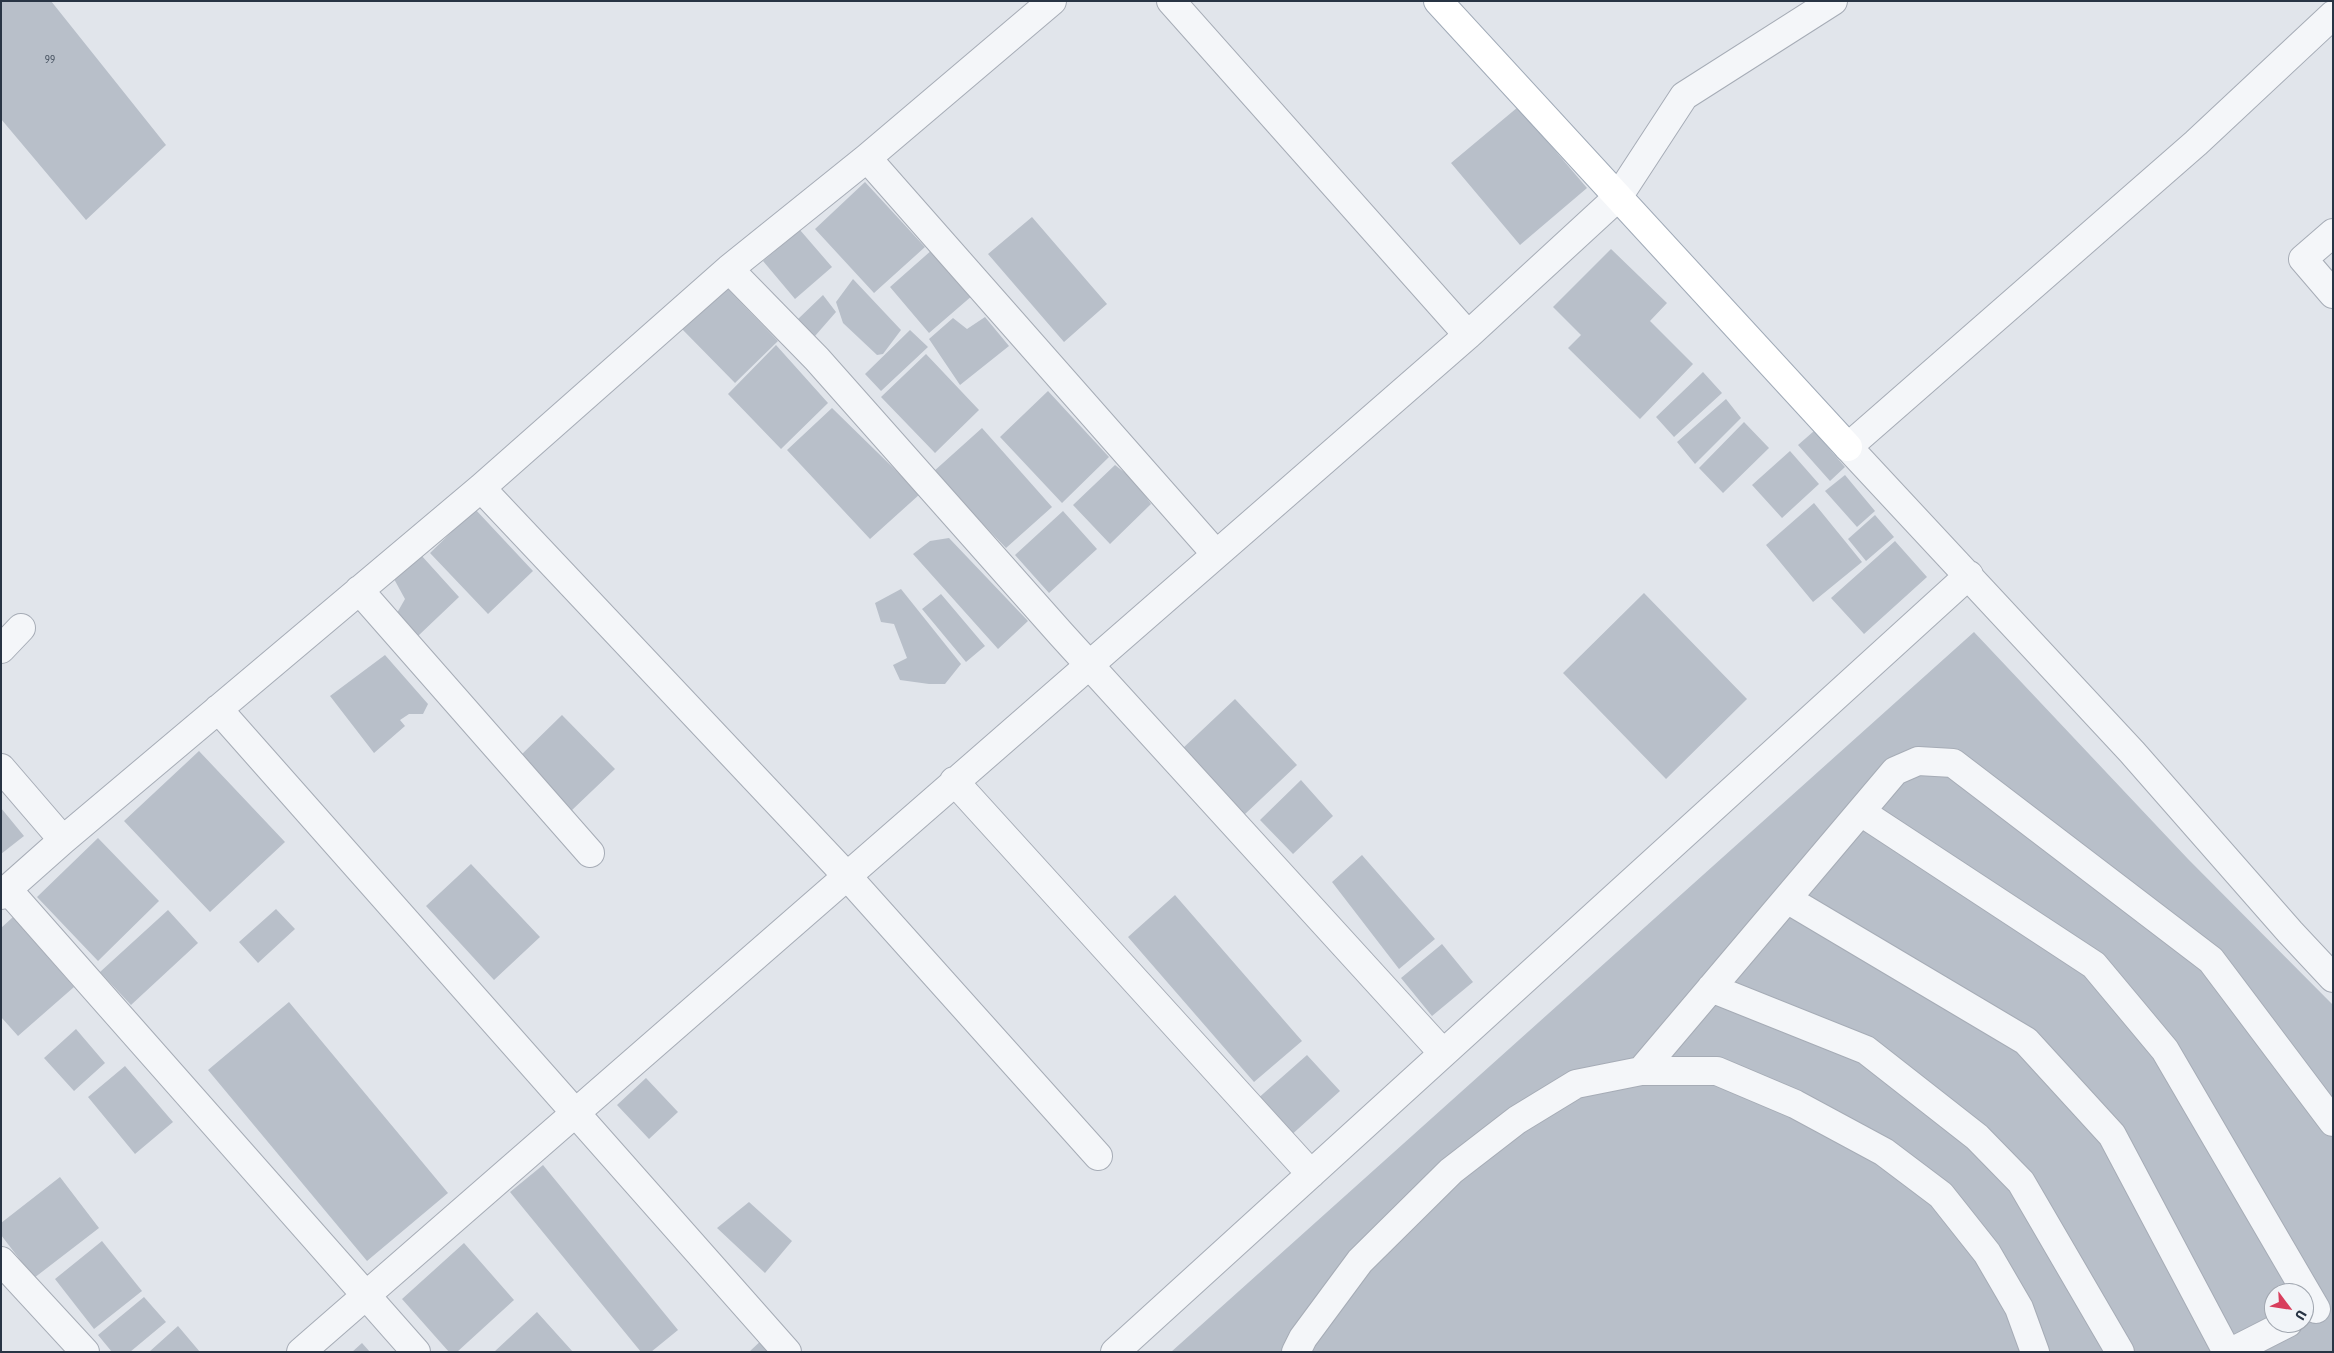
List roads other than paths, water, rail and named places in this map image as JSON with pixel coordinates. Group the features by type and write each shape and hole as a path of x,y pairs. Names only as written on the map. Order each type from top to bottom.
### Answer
{"main road":[{"path":"1438,1 1848,447"}],"street":[{"path":"416,1352 4,893 63,840 481,488 729,270 867,158 1052,1"},
{"path":"1171,1 1468,335"},
{"path":"301,1352 1468,335 1618,197 1684,96 1833,1"},
{"path":"2328,12 2196,143 1848,447 2132,752 2290,932 2333,978"},
{"path":"867,158 1216,554"},
{"path":"2333,232 2303,259 2333,294"},
{"path":"729,270 818,359 1090,664 1443,1054"},
{"path":"481,488 847,876 1098,1156"},
{"path":"1116,1352 1968,575"},
{"path":"359,590 590,853"},
{"path":"1,649 21,628"},
{"path":"218,709 577,1111 787,1352"},
{"path":"1641,1071 1895,771 1918,761 1953,764 2211,960 2333,1122"},
{"path":"1,768 63,840"},
{"path":"954,781 1311,1174"},
{"path":"1861,812 2094,966 2165,1050 2318,1308"},
{"path":"1787,899 2026,1041 2112,1135 2227,1352"},
{"path":"1711,988 1866,1050 1977,1137 2021,1182 2120,1352"},
{"path":"1296,1352 1303,1338 1360,1261 1450,1171 1517,1120 1576,1084 1641,1071 1717,1071 1795,1104 1884,1152 1941,1195 1987,1253 2018,1308 2035,1352"},
{"path":"1,1260 85,1352"},
{"path":"2231,1352 2268,1333"}]}
